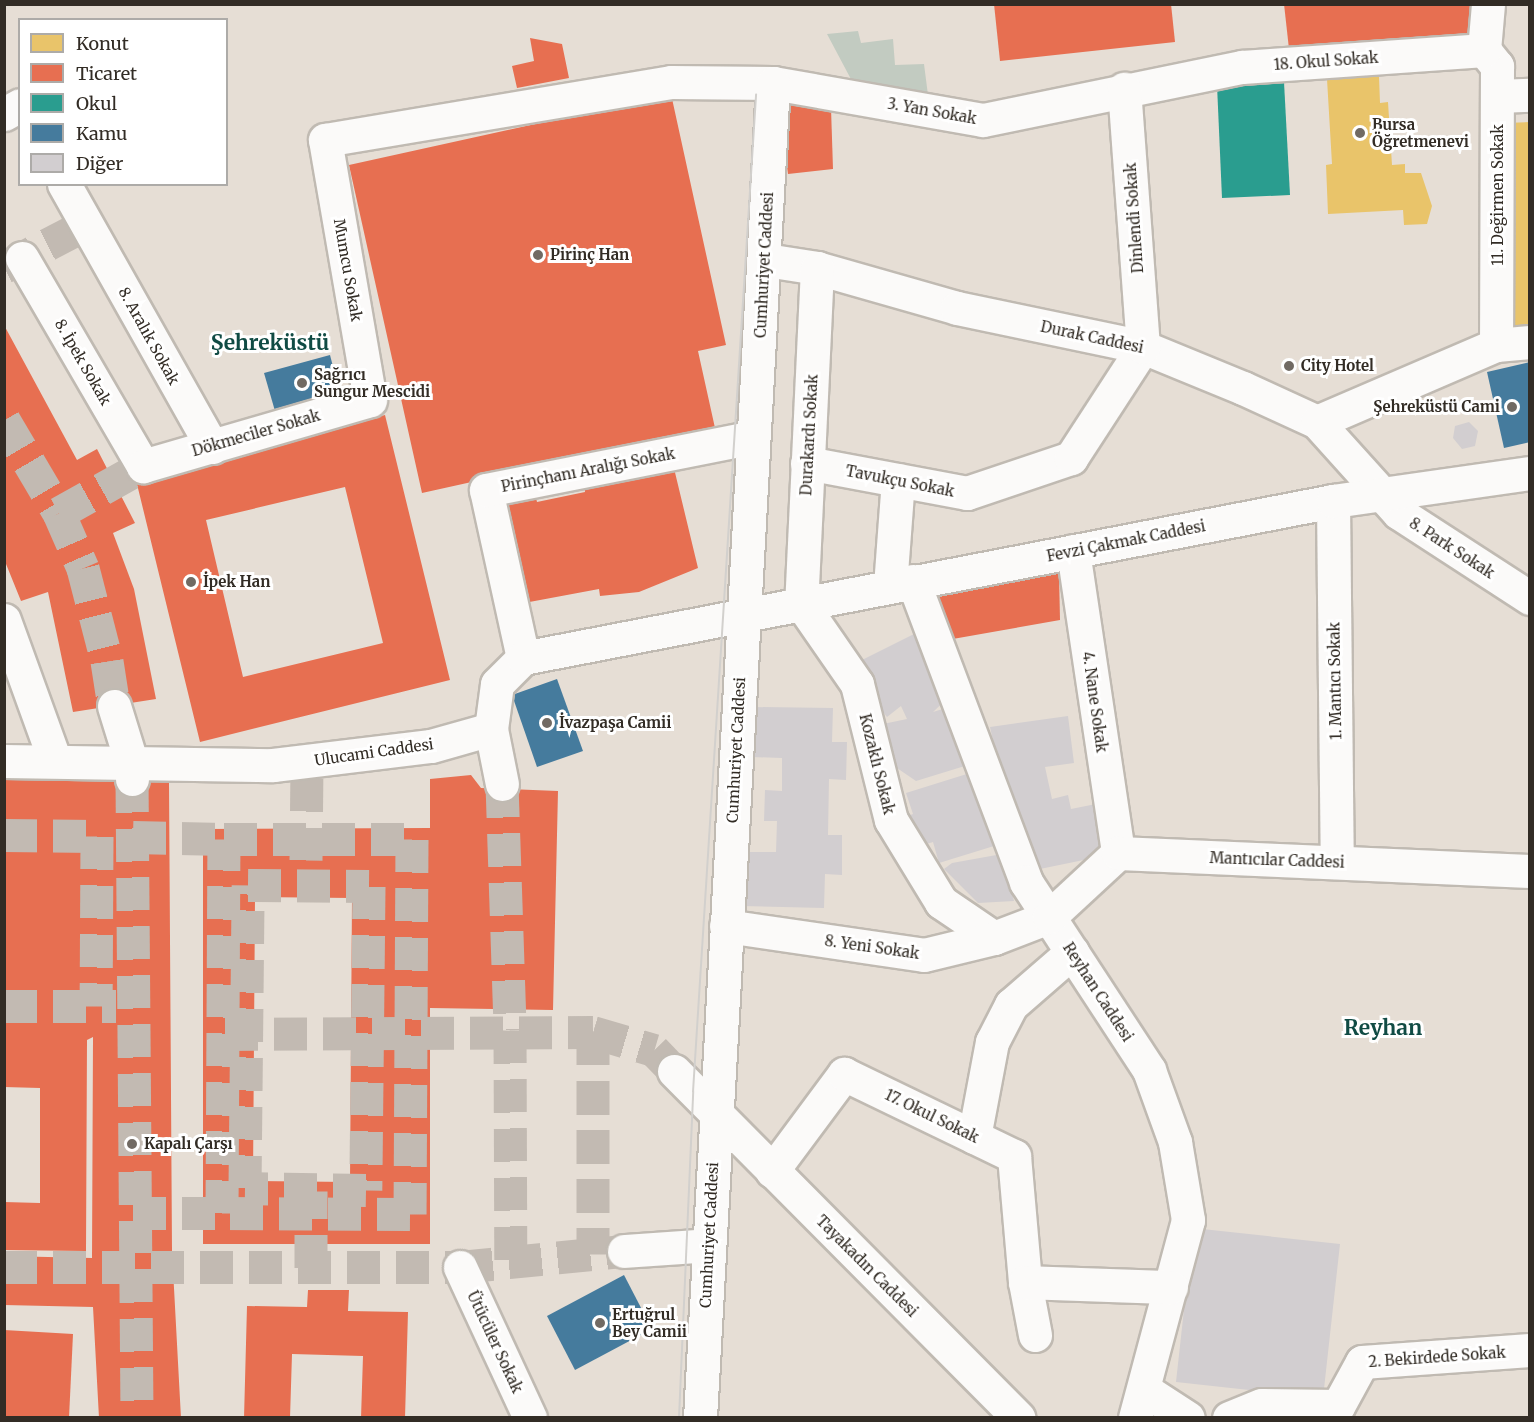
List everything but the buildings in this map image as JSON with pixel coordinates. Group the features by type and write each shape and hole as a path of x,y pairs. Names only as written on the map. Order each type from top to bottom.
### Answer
{"street":[{"path":"1484,50 1488,4"},
{"name":"18. Okul Sokak","path":"1124,89 1242,67 1484,50"},
{"name":"11. Değirmen Sokak","path":"1484,50 1497,66 1496,345"},
{"name":"3. Yan Sokak","path":"325,140 671,82 773,83 983,120 1124,89"},
{"name":"Cumhuriyet Caddesi","path":"699,1418 726,926 733,615 753,437 766,260 773,83"},
{"name":"Dinlendi Sokak","path":"1124,89 1143,347"},
{"path":"1497,96 1530,95"},
{"path":"4,114 18,106"},
{"name":"Mumcu Sokak","path":"325,140 370,400"},
{"name":"8. Aralık Sokak","path":"65,186 212,447"},
{"name":"8. İpek Sokak","path":"22,258 143,466"},
{"name":"Durak Caddesi","path":"766,260 817,267 957,308 1143,347 1317,422 1378,494"},
{"name":"Durakardı Sokak","path":"801,603 817,267"},
{"path":"1317,422 1496,345 1530,342"},
{"name":"Tavukçu Sokak","path":"807,463 968,493 1071,458 1143,347"},
{"name":"Dökmeciler Sokak","path":"143,466 370,400"},
{"name":"Pirinçhanı Aralığı Sokak","path":"524,658 486,490 753,437"},
{"name":"Fevzi Çakmak Caddesi","path":"733,615 1333,501 1530,473"},
{"path":"898,480 902,583"},
{"name":"8. Park Sokak","path":"1378,494 1399,513 1530,598"},
{"name":"1. Mantıcı Sokak","path":"1333,501 1337,862"},
{"name":"4. Nane Sokak","path":"1073,551 1118,854"},
{"name":"Reyhan Caddesi","path":"902,583 1026,882 1149,1070 1175,1142 1188,1220 1140,1404"},
{"name":"Kozaklı Sokak","path":"801,603 857,684 891,820 941,902 994,938"},
{"path":"502,783 491,729 497,684 524,658 733,615"},
{"path":"4,620 55,761"},
{"path":"114,706 132,771"},
{"name":"Ulucami Caddesi","path":"4,761 55,761 132,771 273,765 431,746 491,729"},
{"path":"1048,917 1118,854"},
{"name":"Mantıcılar Caddesi","path":"1118,854 1530,871"},
{"name":"8. Yeni Sokak","path":"726,926 924,955 994,938 1048,917"},
{"path":"974,1137 992,1042 1011,1005 1072,952"},
{"name":"Tayakadın Caddesi","path":"674,1071 1019,1418"},
{"name":"17. Okul Sokak","path":"772,1171 844,1074 1014,1156 1025,1282 1035,1335"},
{"path":"624,1251 709,1245"},
{"name":"Ütücüler Sokak","path":"460,1267 530,1418"},
{"path":"1025,1282 1171,1287"},
{"name":"2. Bekirdede Sokak","path":"1229,1418 1262,1405 1338,1406 1362,1362 1530,1350"},
{"path":"1140,1404 1188,1418"}],"shaded area":[{"path":"858,31 861,43 893,39 895,65 924,64 928,95 853,83 827,34"}],"tunnel":[{"path":"4,267 87,224"},
{"path":"4,420 59,513 83,568 107,661 114,706"},
{"path":"59,513 143,466"},
{"path":"306,860 307,761"},
{"path":"132,779 137,1418"},
{"path":"502,784 510,1030 511,1264"},
{"path":"4,835 97,836 96,1006"},
{"path":"133,837 224,839"},
{"path":"224,839 412,839 410,1214 222,1213 224,839"},
{"path":"248,885 369,886 366,1190 245,1188 248,885"},
{"path":"4,1006 116,1006"},
{"path":"593,1032 593,1254"},
{"path":"225,1034 593,1032 654,1050 674,1071"},
{"path":"311,1191 311,1268"},
{"path":"133,1213 222,1213"},
{"path":"4,1267 460,1267 624,1251"}],"tram line":[{"path":"679,1418 693,1092 756,95"}],"place":[{"name":"Bursa Öğretmenevi","path":"1360,133"},
{"name":"Pirinç Han","path":"538,255"},
{"name":"City Hotel","path":"1289,366"},
{"name":"Sağrıcı Sungur Mescidi","path":"302,383"},
{"name":"Şehreküstü Cami","path":"1512,407"},
{"name":"İpek Han","path":"191,582"},
{"name":"İvazpaşa Camii","path":"547,723"},
{"name":"Kapalı Çarşı","path":"132,1144"},
{"name":"Ertuğrul Bey Camii","path":"600,1323"}],"district":[{"name":"Şehreküstü","path":"270,343"},
{"name":"Reyhan","path":"1383,1028"}]}
